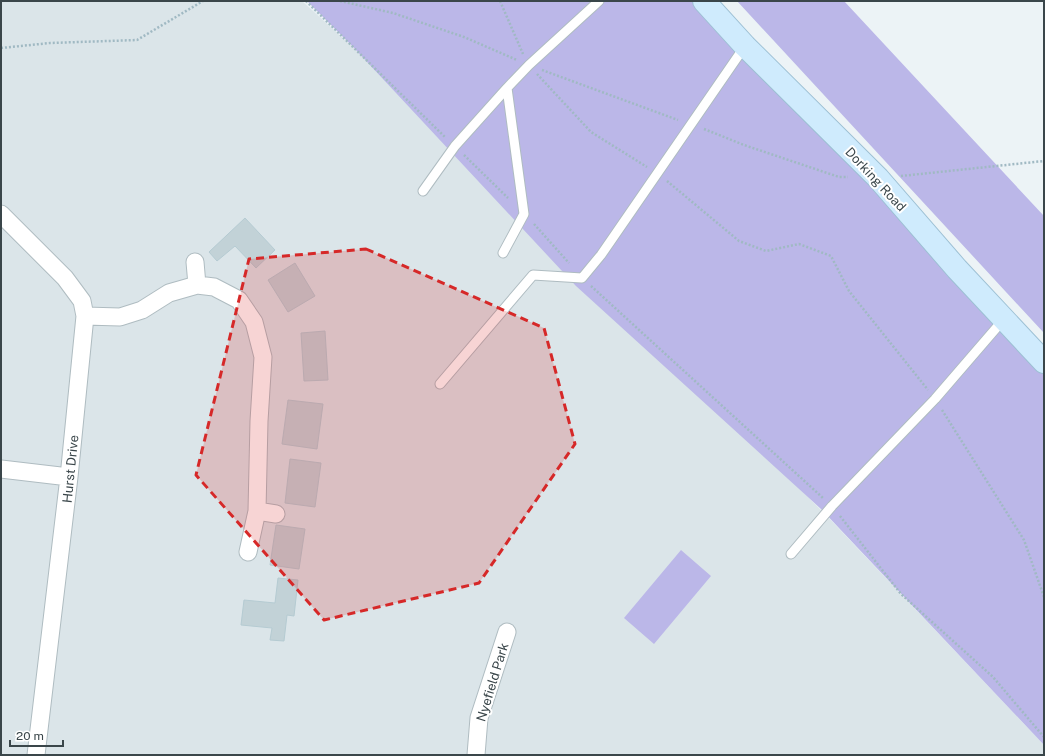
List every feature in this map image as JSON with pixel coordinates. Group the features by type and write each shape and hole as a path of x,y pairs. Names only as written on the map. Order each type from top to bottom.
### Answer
{"main road":[{"name":"Dorking Road","path":"704,1 745,46 878,178 957,269 1044,362"}],"street":[{"name":"Hurst Drive","path":"1,214 65,278 82,301 85,316 69,477 36,755"},
{"path":"195,262 197,285"},
{"path":"85,316 120,317 142,310 169,293 197,285 214,287 239,300 254,322 262,357 257,511 248,552"},
{"path":"1,469 69,477"},
{"path":"257,511 276,514"},
{"name":"Nyefield Park","path":"476,755 479,718 507,632"}],"lane":[{"path":"423,192 455,146 507,88 529,65 599,1"},
{"path":"440,384 533,275 582,278 601,255 745,46"},
{"path":"504,252 524,214 507,88"},
{"path":"791,554 832,506 935,399 1004,319"}],"path":[{"path":"1,48 50,43 137,40 203,1"},
{"path":"306,1 524,214 582,278 832,506 901,594 993,677 1044,737"},
{"path":"340,1 393,13 464,37 529,65 744,145 839,177 878,178 1044,161"},
{"path":"500,1 529,65 591,132 657,173 739,241 766,251 800,244 831,256 849,291 935,399 1024,540 1044,597"}],"highlighted area":[{"path":"366,249 544,328 575,444 479,583 324,620 196,475 249,259"}],"shaded area":[{"path":"1,1 302,1 355,49 826,515 1044,745 1044,755 1,755"},
{"path":"307,1 698,1 1044,371 1044,745 821,509 576,286 355,49"},
{"path":"737,1 844,1 1044,216 1044,333"},
{"path":"681,550 711,576 654,644 624,618"}],"building":[{"path":"245,218 275,250 256,268 235,246 217,261 209,252"},
{"path":"295,263 315,296 288,312 268,280"},
{"path":"325,331 328,380 304,381 301,333"},
{"path":"288,400 323,404 317,449 282,444"},
{"path":"290,459 321,463 315,507 285,503"},
{"path":"276,525 305,529 299,569 270,565"},
{"path":"278,578 298,580 294,616 287,615 284,641 270,640 272,628 241,625 244,600 275,603"}]}
